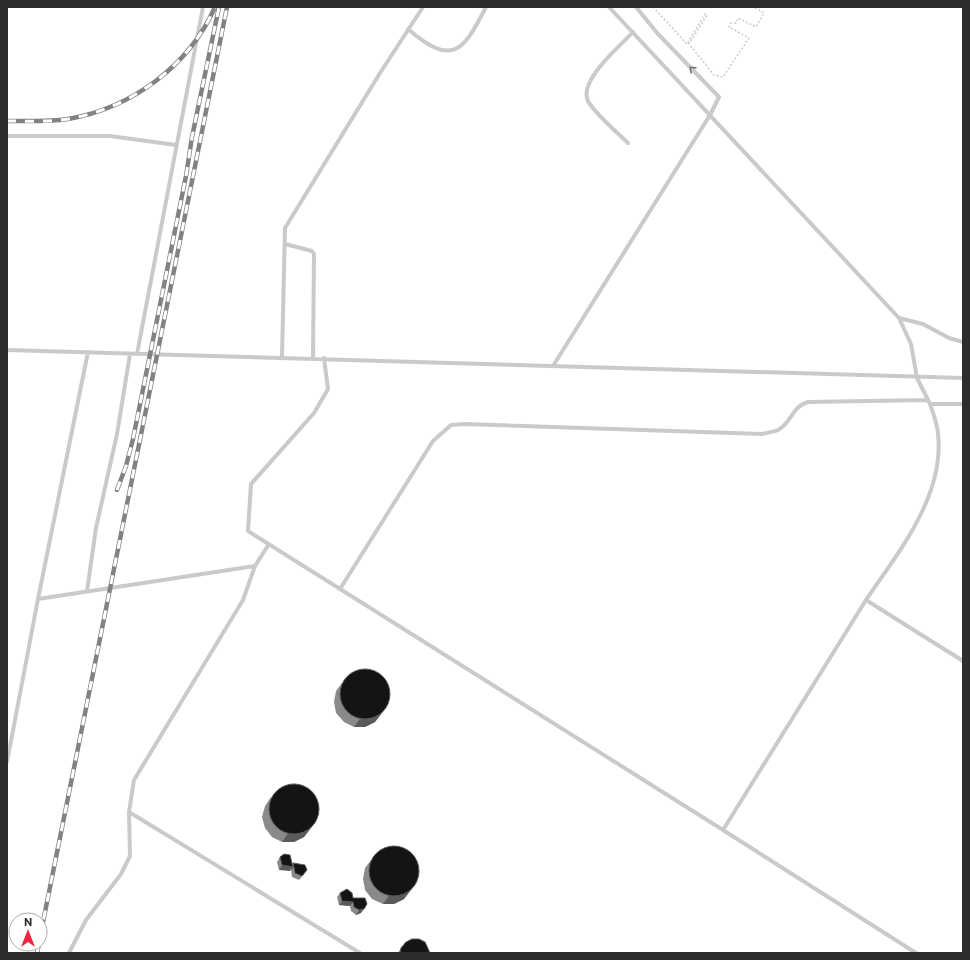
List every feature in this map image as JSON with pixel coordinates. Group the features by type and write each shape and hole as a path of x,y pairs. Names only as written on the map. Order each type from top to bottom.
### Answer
{"lane":[{"path":"137,354 202,7"},
{"path":"282,357 285,228 423,7"},
{"path":"408,29 422,41 438,51 454,50 475,29 486,7"},
{"path":"609,7 899,318 912,344 917,378 929,402 938,432 938,466 927,502 904,544 866,600 723,830"},
{"path":"553,366 710,115 719,97 658,34 636,7"},
{"path":"628,143 587,100 586,88 593,75 633,32"},
{"path":"7,136 110,136 176,145"},
{"path":"285,244 306,248 314,254 313,358"},
{"path":"899,318 923,324 949,338 963,342"},
{"path":"7,350 324,358 917,378 963,378"},
{"path":"7,762 88,352"},
{"path":"87,591 96,528 117,434 130,354"},
{"path":"324,358 328,388 314,413 251,484 248,531 916,953"},
{"path":"340,589 433,441 451,425 464,424 762,434 778,430 797,408 808,402 929,402 963,404"},
{"path":"69,953 86,920 121,874 130,856 129,812 134,780 243,600 255,566 269,544"},
{"path":"38,599 255,566"},
{"path":"866,600 963,660"},
{"path":"129,812 360,953"}],"path":[{"path":"654,7 687,44 704,14 707,14 689,44 714,75 723,77 749,38 730,27 731,24 736,24 738,18 756,27 764,13 754,7"}],"building":[{"path":"365,669 375,671 383,676 388,684 390,694 388,704 383,712 375,717 365,719 355,717 347,712 342,704 340,694 342,684 347,676 355,671"},
{"path":"289,784 299,784 312,791 319,804 319,814 312,827 299,834 289,834 280,830 273,823 269,814 269,804 273,795 280,788"},
{"path":"389,846 399,846 412,853 419,866 419,876 412,889 399,896 389,896 380,892 373,885 369,876 369,866 373,857 380,850"},
{"path":"284,854 290,855 293,867 282,865 280,857"},
{"path":"293,863 305,865 307,870 302,876 295,873"},
{"path":"347,889 352,893 353,898 365,898 367,904 364,909 359,910 354,907 353,902 342,901 340,893"},
{"path":"412,939 419,939 425,942 430,953 400,953 401,948 406,942"}],"railway":[{"path":"7,121 45,121 68,119 92,113 114,105 136,94 156,81 190,48 204,28 215,7"},
{"path":"186,176 192,137 219,7"},
{"path":"45,912 227,7"},
{"path":"117,490 126,466 133,439 187,171"}]}
